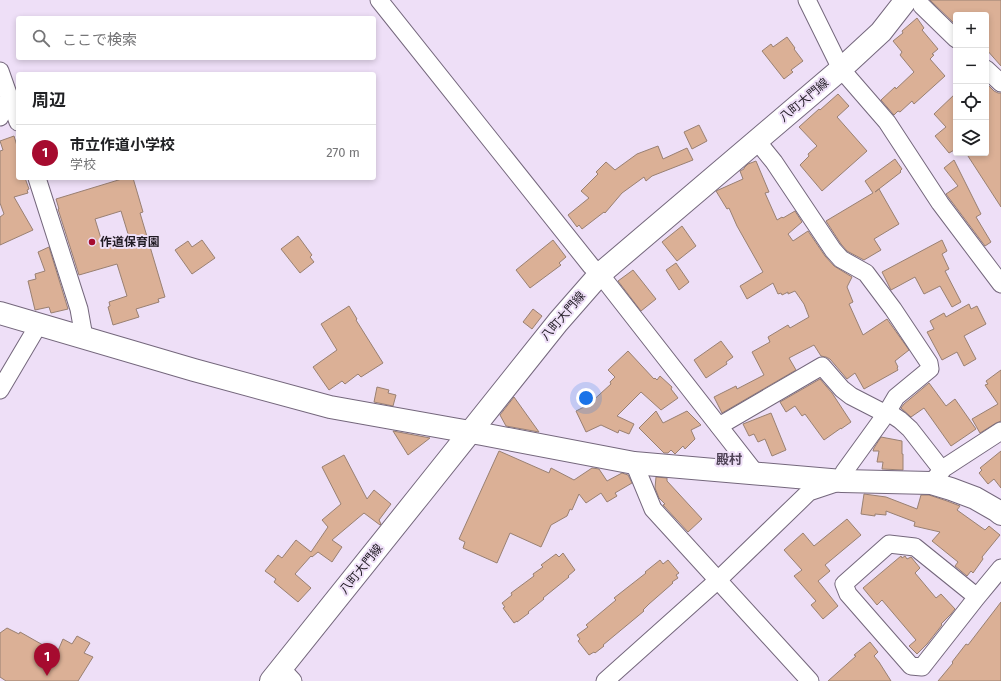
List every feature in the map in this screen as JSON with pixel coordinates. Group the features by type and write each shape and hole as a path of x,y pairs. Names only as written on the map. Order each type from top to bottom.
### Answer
{"street":[{"path":"379,0 591,266 600,274 757,475"},
{"path":"807,0 841,69 887,122 940,203 1000,280"},
{"path":"918,1 953,36"},
{"name":"八町大門線","path":"282,677 470,432 558,322 600,274 841,69 881,32 918,1"},
{"path":"0,72 16,116"},
{"path":"989,72 1001,83"},
{"path":"0,117 5,104 11,102"},
{"path":"757,141 774,162 833,250 841,259 866,273 893,309 929,363 930,369 896,397 887,413 844,472 842,481"},
{"path":"38,180 79,309 84,337"},
{"path":"0,313 194,370 330,407 634,463 757,475 842,481 936,477 1001,431"},
{"path":"0,390 39,324"},
{"path":"719,426 822,366 842,389 851,396 900,420 910,428 936,477 951,489 975,498 1001,514"},
{"path":"634,463 653,509 810,681"},
{"path":"605,681 718,580 809,492 842,481"},
{"path":"977,597 915,547 889,544 844,584 848,594 911,666 922,667 1001,568"}],"building":[{"path":"930,0 1001,0 1001,66 989,52 989,12 953,12 953,22"},
{"path":"917,18 924,28 922,30 938,49 932,54 934,55 930,59 945,76 914,104 912,101 900,112 898,111 894,115 881,100 895,87 896,89 914,72 900,55 902,52 893,41"},
{"path":"787,37 803,61 791,70 793,72 784,79 762,51 771,44 773,47"},
{"path":"989,86 994,91 1001,93 1001,207 968,156 989,156"},
{"path":"838,94 849,106 837,117 867,151 822,191 800,165 809,156 808,154 817,146 799,127"},
{"path":"953,96 953,151 949,153 935,136 946,127 934,114"},
{"path":"699,125 707,141 692,149 684,132"},
{"path":"14,136 16,142 16,180 26,180 29,189 27,190 28,193 14,197 33,230 0,245 0,217 4,214 0,203 0,151 3,150 0,141"},
{"path":"658,146 663,159 687,148 693,160 652,176 646,181 644,177 622,193 605,213 604,212 582,229 579,225 577,227 568,215 589,198 581,191 598,174 596,172 606,162 615,170 637,154"},
{"path":"895,159 902,169 900,171 901,172 875,192 879,189 899,224 874,239 881,250 864,260 847,251 826,221 873,193 865,181"},
{"path":"954,160 981,214 976,217 991,242 985,246 946,194 958,186 944,168"},
{"path":"756,161 769,192 765,193 777,220 795,211 802,222 788,234 793,241 808,231 825,256 834,266 852,277 847,287 853,302 849,304 863,335 887,319 909,350 895,361 898,370 864,389 855,373 847,379 830,359 821,356 814,345 789,358 796,370 722,413 714,397 736,386 737,389 764,375 752,352 770,342 768,337 788,325 790,328 809,317 804,304 795,291 788,294 788,292 782,295 781,293 778,294 773,283 747,299 740,286 763,272 737,226 729,208 727,209 716,191 743,179 740,171 748,164"},
{"path":"118,180 134,180 143,212 140,213 165,297 158,299 159,302 136,309 139,317 113,325 108,307 110,306 109,302 127,296 117,264 79,275 56,199","holes":["121,211 129,237 103,245 95,219"]},
{"path":"682,226 696,246 677,261 662,242"},
{"path":"298,236 312,255 310,257 314,262 300,273 281,249"},
{"path":"202,240 215,258 192,274 175,250 188,241 192,247"},
{"path":"553,240 566,257 559,263 561,265 530,288 516,270"},
{"path":"942,240 947,251 942,254 949,269 945,271 961,302 952,307 940,286 924,294 915,277 891,290 882,272"},
{"path":"49,247 68,309 51,313 49,307 35,310 28,281 36,279 35,274 45,271 38,252"},
{"path":"676,263 689,282 679,290 666,270"},
{"path":"633,270 656,299 641,311 618,281"},
{"path":"969,304 971,309 977,306 986,324 964,336 976,359 964,366 957,352 942,360 927,332 934,329 930,321 944,313 946,317"},
{"path":"349,306 383,363 361,377 358,374 345,384 342,381 329,390 313,367 337,350 321,324"},
{"path":"533,309 542,316 532,329 523,322"},
{"path":"721,341 733,357 726,362 727,364 706,378 694,360"},
{"path":"628,351 654,379 655,378 657,380 660,376 672,387 671,389 678,398 661,410 641,392 617,416 634,424 629,434 619,430 618,433 601,425 586,432 576,411 588,405 611,384 610,382 615,377 608,370"},
{"path":"1001,370 1001,421 980,433 972,419 998,404 985,385 988,384 986,381"},
{"path":"820,379 832,393 851,422 824,440 805,414 802,416 795,406 786,412 780,402"},
{"path":"929,383 946,406 955,399 976,429 951,446 924,408 911,417 901,408"},
{"path":"377,387 389,390 388,393 396,395 393,406 374,402"},
{"path":"514,397 539,432 506,426 500,415"},
{"path":"656,411 663,423 687,411 701,425 691,430 695,439 685,449 683,446 675,454 671,450 668,453 664,453 639,428"},
{"path":"771,413 786,450 772,456 765,439 758,442 754,434 749,436 743,424"},
{"path":"393,431 430,438 408,455"},
{"path":"881,437 902,441 903,470 882,469 883,462 877,462 879,451 873,451"},
{"path":"499,451 549,473 551,468 574,480 592,468 599,469 607,481 622,473 628,475 632,483 615,493 617,496 607,502 601,493 586,503 579,494 572,510 570,509 567,516 551,525 541,547 510,533 497,563 463,548 465,542 459,539"},
{"path":"1001,451 1001,488 994,479 988,484 979,473 982,470 980,468"},
{"path":"344,455 367,499 374,490 391,504 379,520 380,525 364,513 332,540 342,547 332,562 318,552 312,557 311,556 295,574 311,588 298,602 274,582 276,579 265,571 278,555 282,558 296,540 311,552 328,527 322,520 341,504 322,467"},
{"path":"656,477 667,478 667,481 702,519 688,532 663,505 665,504 659,498 655,488"},
{"path":"864,494 886,497 917,509 921,495 929,495 960,506 957,510 985,530 989,526 1000,535 982,557 983,559 973,573 971,571 967,576 955,566 958,562 932,541 940,532 914,526 915,522 886,511 886,515 875,514 875,516 861,514"},
{"path":"847,519 861,535 825,565 830,571 818,581 838,606 823,619 811,605 816,601 794,576 802,570 784,550 803,533 814,546"},
{"path":"563,553 575,570 568,576 569,577 528,612 529,613 514,623 503,608 505,607 502,603 512,595 511,593 534,576 533,574 543,567 541,565 556,554 559,557"},
{"path":"901,556 902,558 905,556 907,559 911,557 920,568 915,573 936,598 941,594 955,609 917,654 909,646 916,640 882,600 877,605 863,588"},
{"path":"660,560 663,564 668,560 679,573 676,575 678,578 649,604 643,610 644,611 603,645 604,646 595,653 594,652 589,655 578,641 580,639 577,635 588,627 586,625 616,600 614,598"},
{"path":"1001,602 1001,681 938,681 966,644 968,645"},
{"path":"7,628 19,634 20,632 57,653 63,639 72,644 77,636 90,643 84,653 93,657 78,681 6,681 0,677 0,633"},
{"path":"870,642 878,652 874,656 891,681 828,681 856,656 854,655"}],"place":[{"name":"作道保育園","path":"92,242"},
{"name":"市立作道小学校","path":"47,676"}],"district":[{"name":"殿村","path":"729,459"}]}
